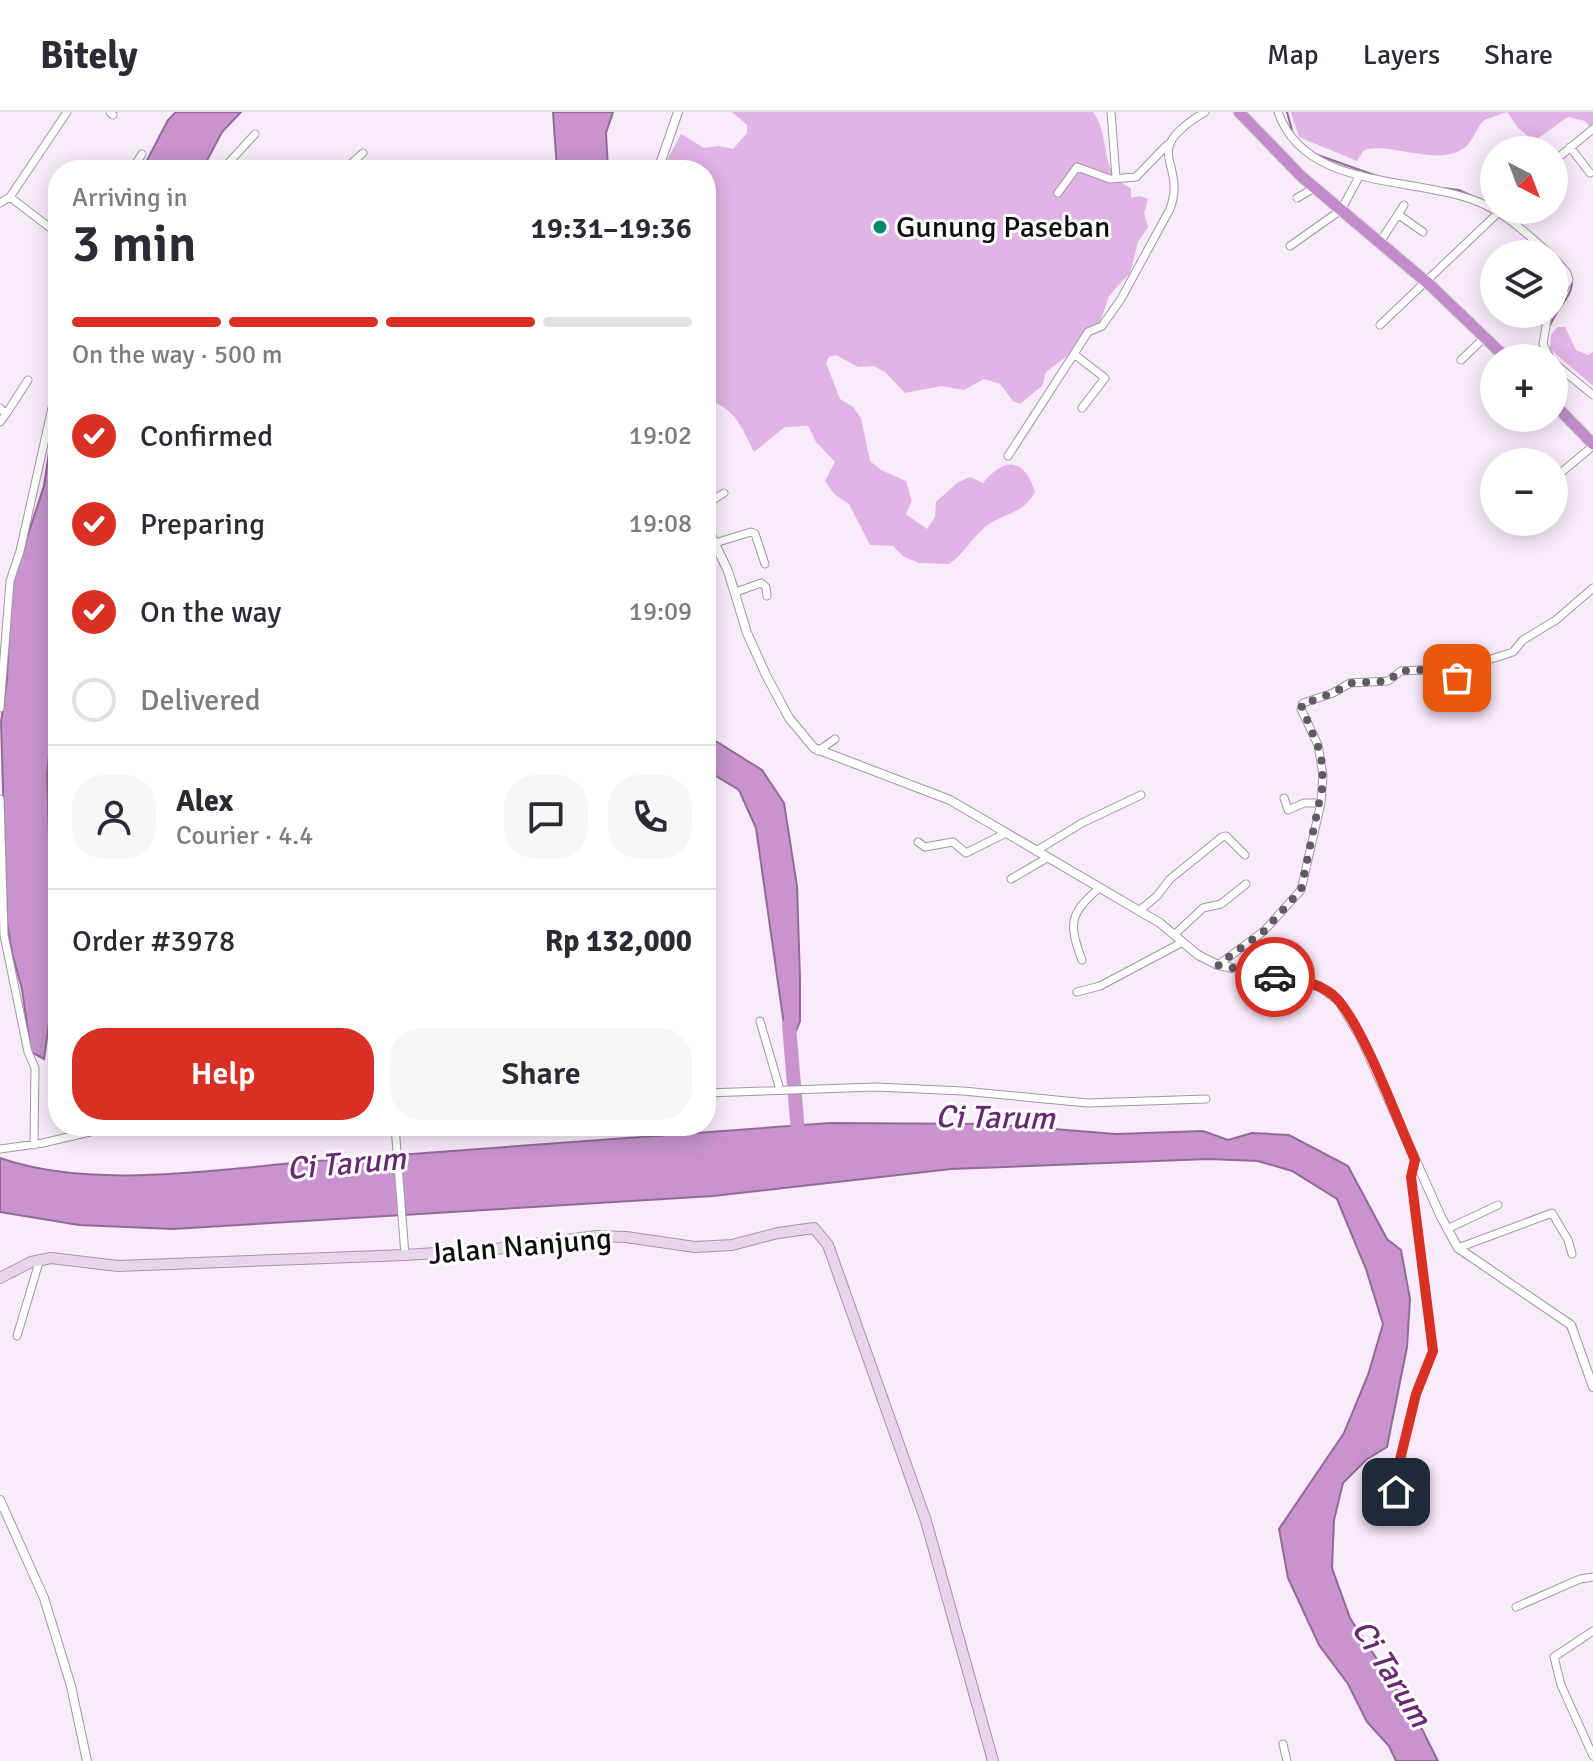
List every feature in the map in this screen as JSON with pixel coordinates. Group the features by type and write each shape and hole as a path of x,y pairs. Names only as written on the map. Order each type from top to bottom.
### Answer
{"highway":[{"path":"1246,114 1314,188 1427,282 1492,344"},
{"path":"1568,419 1593,445"}],"main road":[{"name":"Jalan Nanjung","path":"40,1259 118,1266 405,1255 495,1249 597,1236 695,1247 732,1245 806,1227 820,1233 825,1239 926,1521 993,1761"},
{"path":"0,1278 40,1259"}],"street":[{"path":"0,203 10,197 67,112"},
{"path":"661,160 678,112"},
{"path":"1111,112 1116,177"},
{"path":"1058,193 1077,167 1110,179 1136,177 1174,134 1205,112"},
{"path":"1278,112 1291,140 1317,159 1381,182 1462,196 1480,204"},
{"path":"1590,173 1570,147 1593,129"},
{"path":"231,160 255,134"},
{"path":"1008,456 1088,332 1102,326 1121,299 1170,209 1173,200 1167,145"},
{"path":"355,160 363,153"},
{"path":"138,160 142,154"},
{"path":"1290,246 1341,210 1360,175"},
{"path":"1297,198 1314,188"},
{"path":"10,197 48,226"},
{"path":"1380,242 1404,205"},
{"path":"1399,215 1423,232"},
{"path":"1380,325 1487,224"},
{"path":"1516,224 1535,240"},
{"path":"1461,360 1485,337"},
{"path":"1074,354 1105,378 1082,408"},
{"path":"1568,374 1593,395"},
{"path":"0,422 3,411 28,380"},
{"path":"0,708 10,581 48,426"},
{"path":"1568,467 1593,445"},
{"path":"716,498 724,493"},
{"path":"716,543 751,532 755,534 765,564"},
{"path":"716,545 736,592 747,633 766,675 789,718 818,751 950,800 1139,911 1181,943 1218,965 1319,986 1339,1001 1361,1038 1458,1248 1571,1325 1593,1387"},
{"path":"736,592 761,583 766,587 767,596"},
{"path":"1218,965 1264,931 1299,894 1321,803 1321,754 1301,709 1303,703 1333,693 1350,683 1388,681 1401,671 1420,670 1464,676 1485,661 1513,652 1523,640 1556,620 1593,588"},
{"path":"818,751 835,739"},
{"path":"1036,851 1082,823 1141,795"},
{"path":"1284,798 1288,810 1304,803 1321,803"},
{"path":"0,799 4,935 28,1052 35,1068 34,1145"},
{"path":"918,842 925,847 953,842 966,853 1006,833"},
{"path":"1139,911 1157,896 1170,879 1222,837 1226,836 1245,855"},
{"path":"1011,879 1047,858"},
{"path":"1174,935 1203,908 1221,904 1246,884"},
{"path":"1082,960 1075,938 1074,916 1077,908 1098,889"},
{"path":"1077,992 1100,986 1181,943"},
{"path":"760,1021 780,1090"},
{"path":"716,1093 875,1087 963,1091 1087,1103 1206,1099"},
{"path":"0,1149 72,1136"},
{"path":"396,1136 405,1255"},
{"path":"1396,1492 1398,1468 1416,1394 1433,1351 1411,1177 1415,1160"},
{"path":"1447,1229 1498,1205"},
{"path":"1458,1248 1552,1213 1568,1240 1572,1254"},
{"path":"17,1336 40,1259"},
{"path":"0,1500 44,1598 71,1686 87,1761"},
{"path":"1516,1607 1580,1579 1593,1577"},
{"path":"1593,1631 1555,1654 1554,1660 1561,1685 1593,1756"},
{"path":"1283,1744 1287,1761"}],"shaded area":[{"path":"732,112 1093,112 1099,122 1113,173 1131,188 1131,198 1140,196 1148,199 1144,213 1148,227 1138,242 1130,273 1109,296 1100,322 1085,331 1071,353 1046,372 1042,386 1020,404 1013,401 1000,384 984,379 964,390 941,386 905,393 885,372 874,366 858,367 836,355 829,357 826,363 840,399 852,406 861,418 870,461 881,470 906,481 912,501 906,514 927,529 935,517 936,502 957,483 970,477 983,483 999,468 1013,465 1020,467 1031,481 1035,492 1030,500 984,528 949,564 919,563 904,557 893,546 870,545 849,504 834,494 825,481 835,462 816,442 808,426 785,427 754,452 731,413 716,403 716,160 667,160 681,134 704,148 718,146 733,149 747,133 747,125"},
{"path":"1291,112 1507,112 1484,120 1470,142 1460,151 1448,155 1376,148 1364,150 1357,161 1299,137"},
{"path":"1507,112 1593,112 1593,130 1585,121 1568,117 1541,136 1528,136"},
{"path":"1556,328 1565,328 1576,350 1588,355 1593,352 1593,386 1568,364 1568,344 1550,344 1551,335"}],"water":[{"path":"176,112 241,112 222,132 207,160 147,160 168,120"},
{"path":"553,112 613,112 606,133 607,160 556,160"},
{"path":"48,459 48,1031 44,1059 31,1052 22,989 7,921 1,722 14,577 44,486"},
{"path":"716,741 762,770 784,803 797,886 800,1021 792,1041 786,1039 756,828 739,790 716,776"},
{"name":"Ci Tarum","path":"830,1123 990,1124 1116,1134 1203,1131 1228,1140 1252,1133 1289,1135 1348,1166 1387,1239 1401,1250 1410,1299 1407,1347 1387,1447 1366,1460 1343,1483 1334,1520 1332,1568 1350,1618 1420,1725 1438,1761 1396,1761 1389,1746 1367,1722 1348,1684 1319,1645 1288,1578 1279,1529 1344,1433 1368,1375 1383,1324 1366,1269 1337,1199 1292,1171 1258,1161 1208,1159 951,1169 713,1196 173,1229 79,1225 0,1212 0,1158 78,1174 163,1174 654,1136 716,1136 716,1131"}],"waterway":[{"path":"1287,112 1293,134"},
{"path":"1315,154 1377,176"},
{"path":"1442,188 1459,190 1480,200"},
{"path":"1519,224 1539,240"},
{"path":"1568,271 1572,285 1568,295"},
{"path":"789,1025 799,1144"}],"way so far":[{"path":"1275,977 1218,965 1264,931 1301,890 1321,803 1323,766 1316,738 1301,705 1327,696 1350,683 1388,681 1401,671 1420,670 1457,678"}],"place":[{"name":"Gunung Paseban","path":"880,227"}],"route":[{"path":"1275,977 1319,986 1339,1001 1361,1038 1415,1160 1411,1177 1433,1351 1416,1394 1398,1468 1396,1492"}]}
